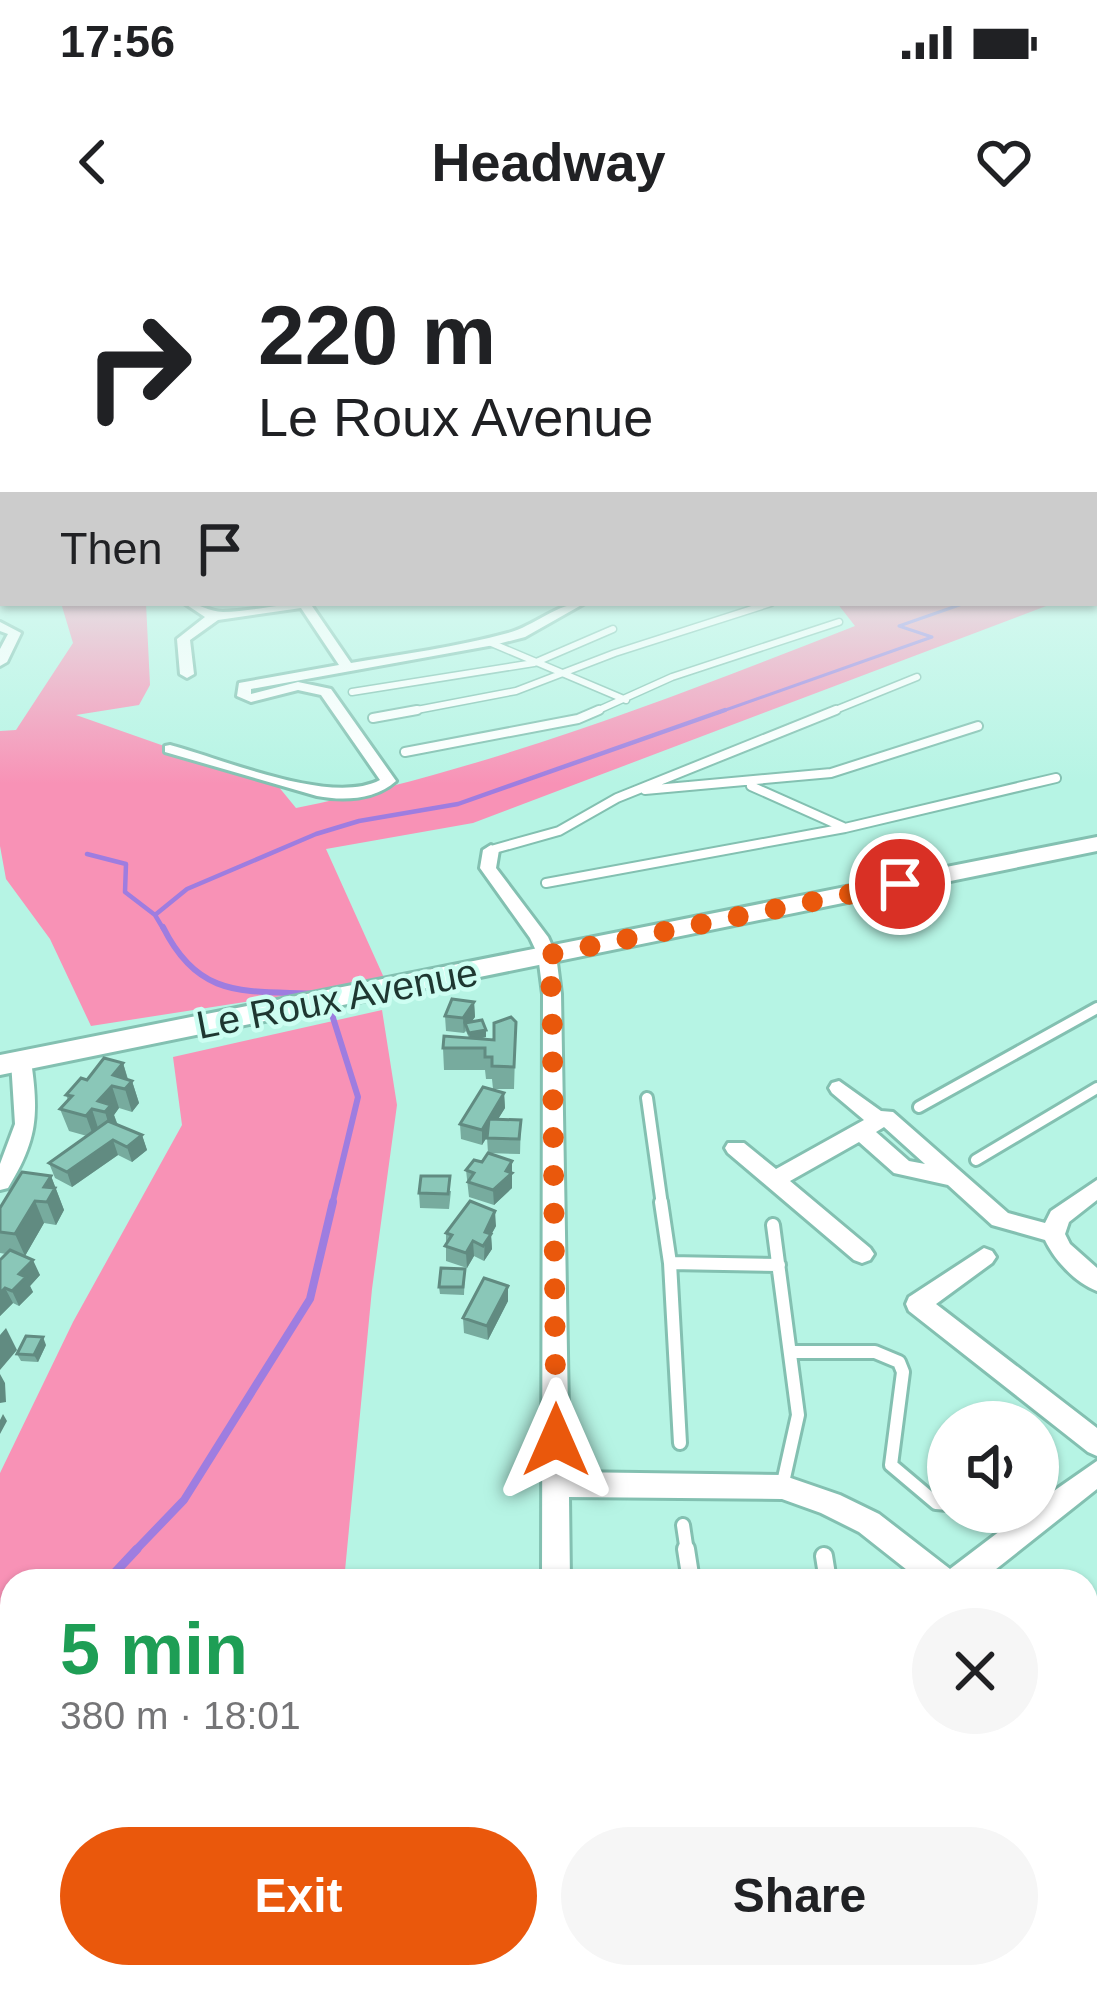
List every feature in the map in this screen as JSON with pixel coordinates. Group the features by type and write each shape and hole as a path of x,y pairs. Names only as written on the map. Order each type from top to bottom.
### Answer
{"main road":[{"name":"Le Roux Avenue","path":"11,1063 1094,847"}],"street":[{"path":"187,674 183,639 209,621"},
{"path":"317,621 347,667"},
{"path":"170,748 322,793 342,794 387,784 326,692 298,686 251,698 242,693 246,683 489,642 545,621"},
{"path":"0,626 15,633 0,662"},
{"path":"491,850 488,868 547,955 552,994 556,1569"},
{"path":"0,1182 26,1139 27,1101 11,1063"},
{"path":"839,1088 876,1123 902,1167 958,1179 1000,1219 1053,1234"},
{"path":"774,1180 876,1123"},
{"path":"736,1148 862,1254"},
{"path":"1097,1189 1059,1217 1053,1234 1061,1250 1097,1282"},
{"path":"984,1257 918,1304 1097,1444"},
{"path":"973,1569 1097,1473"},
{"path":"556,1484 782,1487 886,1529 929,1569"}],"lane":[{"path":"373,718 516,691 615,652 715,621"},
{"path":"405,752 541,728 626,700 672,677 839,622"},
{"path":"352,692 534,663 613,629"},
{"path":"489,642 626,700"},
{"path":"491,850 559,831 636,791 917,677"},
{"path":"636,791 748,784 848,769 979,726"},
{"path":"546,883 845,828 1056,778"},
{"path":"748,784 845,828"},
{"path":"919,1107 1097,1008"},
{"path":"976,1160 1097,1088"},
{"path":"647,1098 670,1263 680,1443"},
{"path":"773,1225 798,1415 782,1487"},
{"path":"670,1263 778,1265"},
{"path":"790,1352 875,1352 899,1362 904,1372 891,1465 927,1495"},
{"path":"683,1525 689,1569"},
{"path":"824,1556 826,1569"}],"shaded area":[{"path":"66,621 147,621 150,685 139,705 76,715 278,786 296,808 510,752 855,626 851,621 1007,621 473,823 326,849 385,980 91,1026 50,939 6,879 0,846 0,731 16,730 73,643"},
{"path":"382,1010 397,1105 372,1289 345,1569 0,1569 0,1473 73,1322 182,1125 173,1057"}],"building":[{"path":"452,999 474,1002 463,1018 445,1016"},
{"path":"511,1017 516,1022 514,1067 492,1066 485,1048 443,1048 444,1036 494,1040 494,1023"},
{"path":"482,1020 486,1030 469,1033 465,1023"},
{"path":"104,1058 123,1063 113,1075 132,1081 125,1089 112,1086 98,1101 111,1105 105,1112 92,1109 86,1116 60,1109 72,1096 66,1095 81,1078 87,1080"},
{"path":"483,1087 504,1093 482,1130 460,1124"},
{"path":"489,1119 521,1120 519,1139 487,1138"},
{"path":"108,1121 142,1135 127,1147 113,1140 67,1172 49,1163"},
{"path":"488,1153 512,1161 506,1171 512,1173 493,1190 468,1182 474,1173 466,1170"},
{"path":"22,1172 51,1176 44,1187 55,1188 47,1202 35,1201 15,1234 0,1232 0,1208"},
{"path":"421,1176 450,1176 448,1194 419,1193"},
{"path":"470,1201 495,1211 485,1232 491,1234 483,1246 473,1241 466,1253 445,1246 452,1235 446,1233"},
{"path":"10,1250 33,1260 19,1274 26,1277 12,1291 5,1288 0,1293 0,1260"},
{"path":"441,1268 465,1269 463,1287 439,1287"},
{"path":"484,1278 508,1286 487,1326 463,1318"},
{"path":"26,1336 43,1337 34,1355 17,1354"}],"waterway":[{"path":"717,713 932,637 899,626 914,621"},
{"path":"155,915 187,889 316,834 359,821 458,804 725,710"},
{"path":"87,854 126,864 125,892 155,915"},
{"path":"155,915 164,930"},
{"path":"163,927 177,951 210,980 249,991 321,994"},
{"path":"328,1002 358,1097 332,1205"},
{"path":"134,1552 184,1500 310,1299 333,1202"},
{"path":"118,1569 137,1549"}],"route":[{"path":"556,1440 552,994 547,955 900,884"}]}
